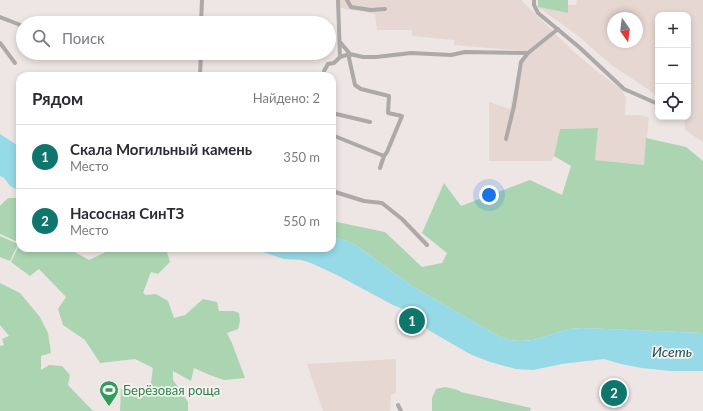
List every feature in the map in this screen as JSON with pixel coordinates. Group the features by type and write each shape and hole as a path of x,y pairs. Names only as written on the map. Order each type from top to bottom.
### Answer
{"street":[{"path":"201,16 202,0"},
{"path":"338,0 340,57"},
{"path":"347,0 352,7 371,10 385,9"},
{"path":"534,0 534,5 538,13 624,88 655,103"},
{"path":"0,17 16,23"},
{"path":"506,139 514,106 521,62 528,53 558,29"},
{"path":"340,42 350,54 349,58 355,85 360,89 389,96 388,113 402,116 380,168"},
{"path":"0,43 16,63"},
{"path":"324,72 328,64 334,63 340,57 350,54 363,57 376,57 411,53 451,55 465,52 528,53"},
{"path":"200,72 201,60"},
{"path":"336,113 370,122"},
{"path":"336,137 384,156"},
{"path":"336,192 382,204 402,219 427,245"},
{"path":"398,405 400,411"}],"shaded area":[{"path":"340,0 521,0 574,52 621,89 626,98 625,115 640,115 649,117 644,165 595,160 598,128 560,129 554,156 551,161 489,161 489,102 510,109 520,62 526,51 454,45 454,40 412,36 412,30 377,30 375,14 340,8"},
{"path":"577,0 703,0 703,142 685,130 684,120 691,120 691,12 655,12 655,94 610,64 577,35 538,7 568,13 568,5 576,5"},
{"path":"396,359 396,393 391,395 390,411 323,411 307,364"},
{"path":"607,383 624,385 629,399 626,400 604,397"}],"green space":[{"path":"538,0 568,0 568,13 538,7"},
{"path":"598,128 595,160 644,165 646,138 686,147 703,161 703,333 583,328 569,329 533,340 510,340 500,337 412,286 357,246 336,238 336,222 385,232 422,267 442,263 447,253 422,233 444,183 461,206 530,180 562,195 571,166 554,156 560,129"},
{"path":"8,198 16,198 16,241 0,234 0,206"},
{"path":"0,236 16,243 16,248 10,261 0,257"},
{"path":"16,251 74,252 89,260 106,252 167,252 170,262 158,274 151,272 143,293 146,295 156,294 168,301 174,318 185,315 203,299 217,302 219,311 234,311 239,313 240,321 238,329 227,333 245,378 224,380 194,368 191,381 173,371 173,380 188,402 188,411 120,411 121,389 150,389 153,368 135,359 100,363 85,340 63,325 58,309 66,297 39,269 30,276 11,262"},
{"path":"0,283 20,293 40,317 48,333 51,353 41,356 41,370 49,365 62,366 70,375 68,385 93,411 0,411 0,346 4,345 2,339 9,336 0,325"},
{"path":"445,387 531,408 530,411 432,411 432,398 436,389"}],"water":[{"path":"0,134 16,144 16,189 10,186 4,178 0,176"},
{"name":"Исеть","path":"336,238 347,241 357,246 412,286 500,337 510,340 533,340 569,329 583,328 703,333 703,371 670,371 642,368 604,359 562,364 533,370 516,369 490,362 470,354 430,331 403,309 337,275 311,263 301,260 284,259 263,252 336,252"}],"place":[{"name":"Скала Могильный камень","path":"412,321"},
{"name":"Насосная СинТЗ","path":"614,393"},
{"name":"Берёзовая роща","path":"109,407"}]}
